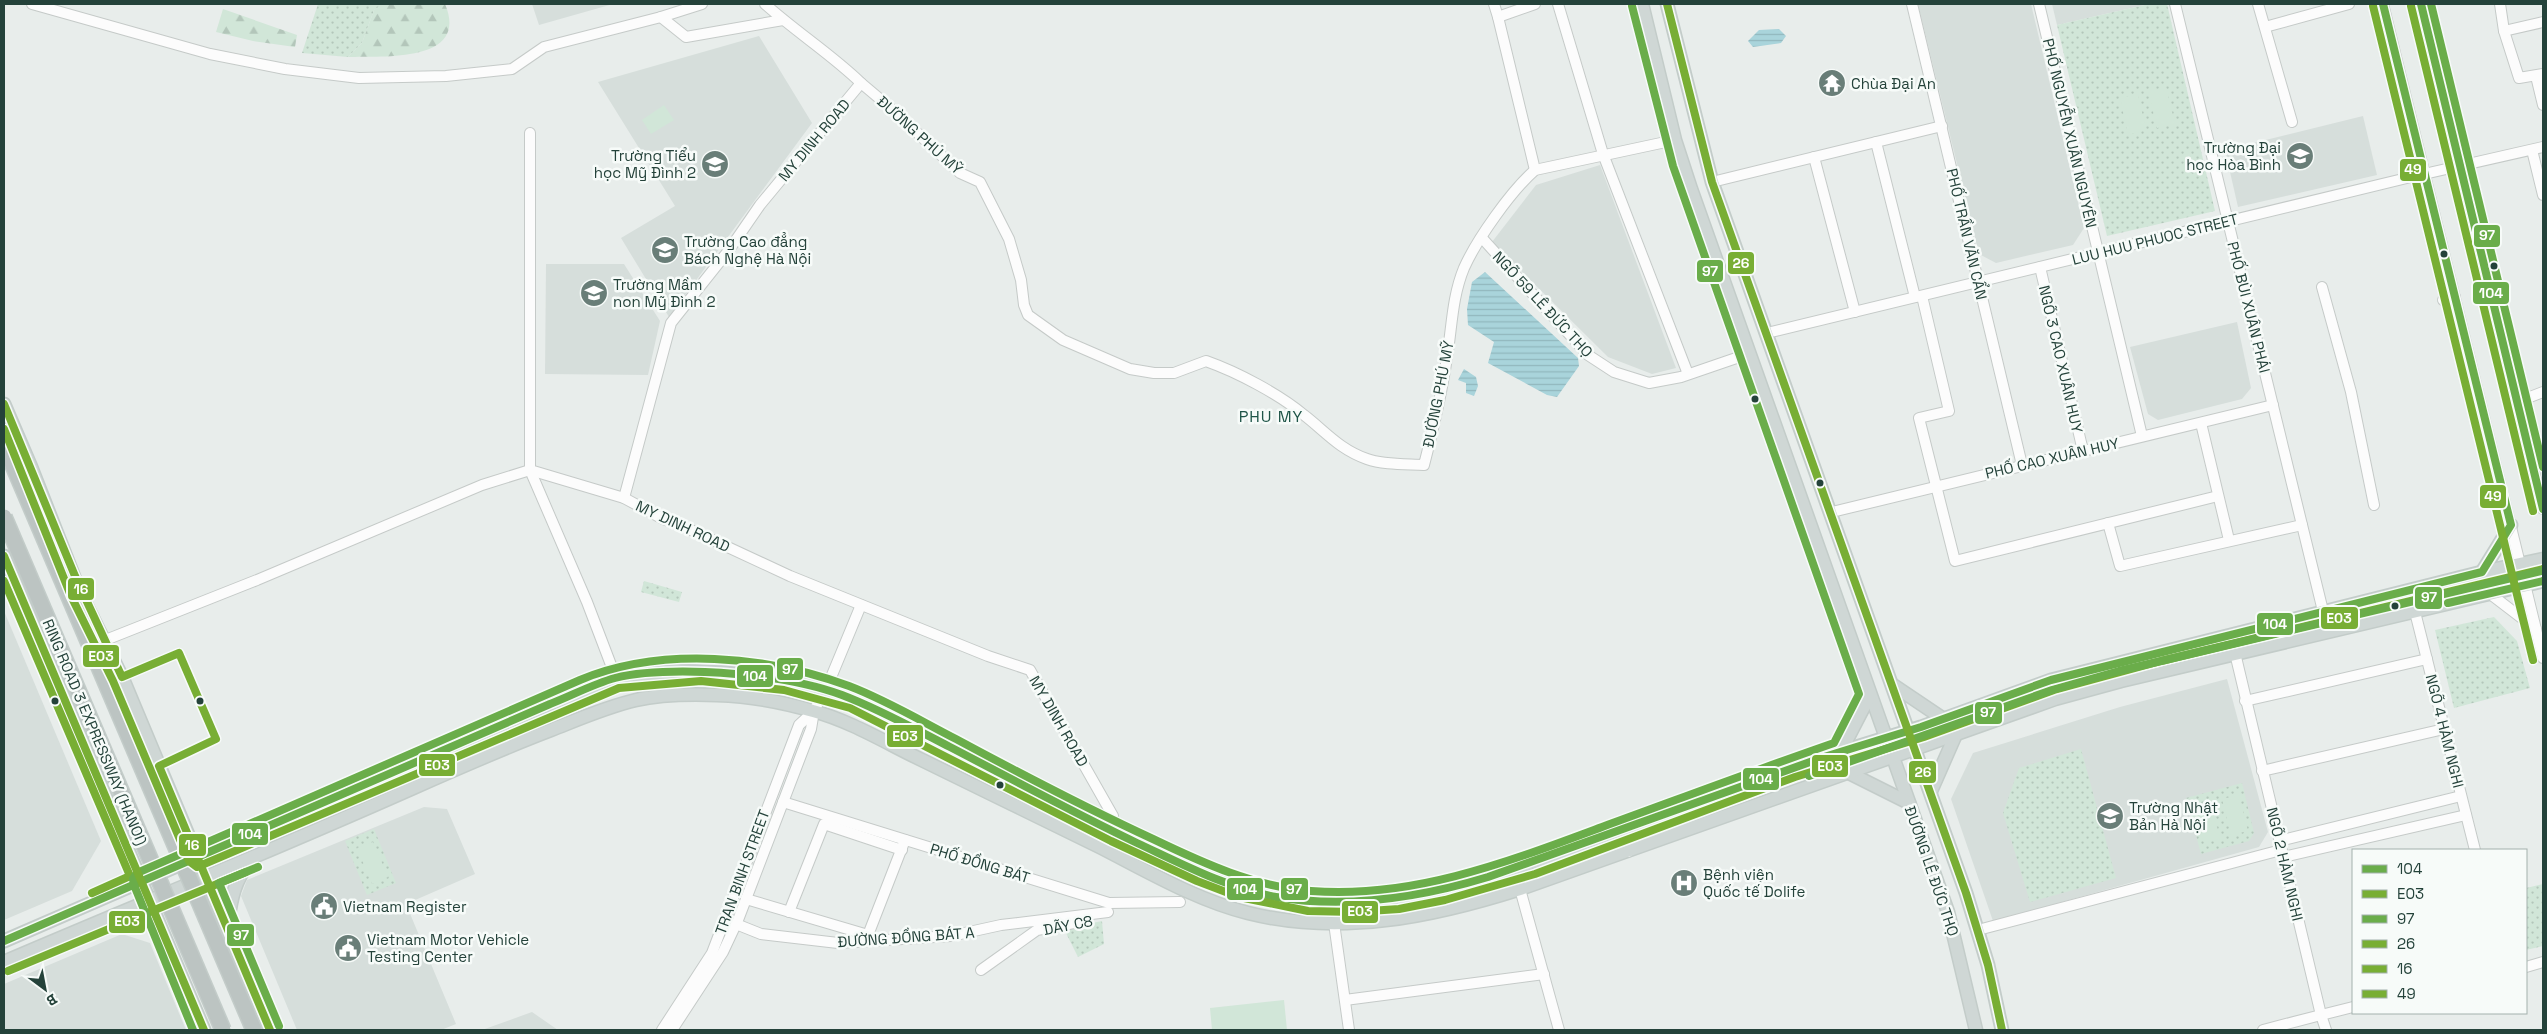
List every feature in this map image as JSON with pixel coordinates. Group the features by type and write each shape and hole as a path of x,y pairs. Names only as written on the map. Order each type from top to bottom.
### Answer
{"highway":[{"name":"RING ROAD 3 EXPRESSWAY (HANOI)","path":"4,444 254,1030"},
{"name":"RING ROAD 3 EXPRESSWAY (HANOI)","path":"4,517 223,1030"}],"main road":[{"name":"ĐƯỜNG LÊ ĐỨC THỌ","path":"1642,4 1675,140 1748,354 1948,912 1976,1030"},
{"name":"ĐƯỜNG LÊ ĐỨC THỌ","path":"1667,4 1712,182 1931,791 1978,930 2002,1030"},
{"path":"4,404 80,592 122,677 204,854 218,872"},
{"path":"2482,572 2511,525"},
{"path":"4,556 143,881 204,1030"},
{"path":"4,941 616,678 675,671 706,671 773,678 846,696 906,724 1110,830 1210,877 1242,889 1277,897 1342,903 1380,901 1451,888 1620,831 1841,751 2052,680 2482,572 2543,559"},
{"path":"4,962 252,859 520,742 607,708 669,695 720,695 754,698 814,711 860,731 1179,888 1249,914 1301,922 1334,924 1423,916 1465,906 1520,889 2055,699 2235,653 2543,581"},
{"path":"1893,685 1942,718"},
{"path":"1841,751 1870,694"},
{"path":"1931,791 1956,734"},
{"path":"1847,772 1909,803"},
{"path":"204,854 206,877 270,1030"},
{"path":"228,927 234,888 240,874 252,859"},
{"path":"129,888 137,906"}],"street":[{"path":"32,4 210,54 284,69 359,78 446,76 512,69 544,47 661,17 702,4"},
{"path":"765,4 783,20 818,44 861,83"},
{"path":"1494,4 1535,170 1675,140"},
{"path":"1498,17 1535,4"},
{"path":"1558,4 1604,154 1688,374"},
{"name":"PHỐ TRẦN VĂN CẨN","path":"1912,4 2022,465"},
{"name":"PHỐ NGUYỄN XUÂN NGUYÊN","path":"2039,4 2142,436"},
{"name":"PHỐ BÙI XUÂN PHÁI","path":"2175,4 2324,611"},
{"path":"2258,4 2292,122"},
{"path":"2265,27 2308,8 2349,4"},
{"path":"2383,4 2543,658"},
{"path":"2421,4 2543,510"},
{"path":"2500,4 2504,31 2519,78 2540,75 2543,105"},
{"path":"661,17 686,37 783,20"},
{"path":"2504,31 2543,22"},
{"name":"ĐƯỜNG PHÚ MỸ","path":"861,83 893,110 960,173 980,182 1009,239 1021,280 1024,305 1028,315 1063,340 1130,369 1174,374 1206,361 1230,369 1304,414 1339,446 1368,460 1424,465 1446,365 1454,304 1464,268 1482,238 1522,181 1535,170"},
{"name":"MY DINH ROAD","path":"861,83 760,206 729,250 671,324 624,498 663,519 861,605 1030,670 1113,816 1110,830"},
{"path":"1712,182 1942,126"},
{"path":"530,133 530,470 616,678"},
{"path":"1876,142 1949,411 1919,418 1935,486 1956,560 2218,496"},
{"name":"LUU HUU PHUOC STREET","path":"1767,333 2543,147"},
{"path":"2532,150 2543,195"},
{"path":"1814,157 1855,312"},
{"name":"NGÕ 59 LÊ ĐỨC THỌ","path":"1482,238 1588,355 1614,372 1649,383 1688,374 1748,354"},
{"name":"NGÕ 3 CAO XUÂN HUY","path":"2040,267 2083,451"},
{"path":"2322,287 2351,392 2374,505"},
{"path":"2442,300 2455,297"},
{"path":"2518,402 2543,392"},
{"name":"PHỐ CAO XUÂN HUY","path":"1832,512 2273,405"},
{"path":"2201,423 2229,540"},
{"path":"103,641 257,580 482,485 530,470 624,498"},
{"path":"2108,523 2120,566 2302,525"},
{"path":"2489,593 2536,629"},
{"name":"TRAN BINH STREET","path":"672,1030 720,959 736,924 811,729 814,711 825,690 861,605"},
{"name":"NGÕ 4 HÀM NGHI","path":"2415,612 2475,849"},
{"name":"NGÕ 2 HÀM NGHI","path":"2235,653 2245,701 2326,1030"},
{"path":"2145,656 2150,674"},
{"path":"2245,701 2427,659"},
{"name":"TRAN BINH STREET","path":"662,1030 712,953 799,725 814,711"},
{"path":"2262,771 2444,729"},
{"path":"1978,930 2281,849 2461,796"},
{"name":"PHỐ ĐỒNG BÁT","path":"783,802 903,845 1108,904 1180,902"},
{"path":"2281,849 2466,815"},
{"path":"746,899 789,912 868,935 903,845 824,824 789,912"},
{"path":"1620,831 1628,852"},
{"path":"1520,889 1559,1030"},
{"name":"ĐƯỜNG ĐỒNG BÁT A","path":"736,924 761,934 838,943 951,936 1001,925 1107,915"},
{"name":"DÃY C8","path":"981,970 1037,930 1107,915"},
{"path":"1334,924 1349,1030"},
{"path":"2527,966 2543,962"},
{"path":"1345,1000 1544,974"},
{"path":"2263,1030 2352,1007"}],"shaded area":[{"path":"532,4 613,4 539,25"},
{"path":"1918,4 2031,4 2084,228 2073,245 1996,263 1979,254"},
{"path":"2052,4 2149,4 2057,25"},
{"name":"Trường Tiểu học Mỹ Đình 2","path":"759,36 812,123 669,317 621,238 675,206 598,82"},
{"name":"Trường Đại học Hòa Bình","path":"2363,116 2377,175 2238,207 2225,150"},
{"path":"1600,165 1676,368 1652,374 1608,357 1492,242 1536,185"},
{"name":"Trường Mầm non Mỹ Đình 2","path":"546,264 624,264 660,321 648,375 545,374"},
{"path":"2237,322 2251,388 2242,399 2158,420 2148,414 2130,347"},
{"path":"4,611 101,841 72,891 4,920"},
{"name":"Trường Nhật Bản Hà Nội","path":"2227,679 2268,832 2259,847 1993,921 1951,799 1973,753 2120,707"},
{"path":"424,807 447,809 475,874 406,904 456,1024 441,1030 297,1030 241,896 247,880"},
{"path":"122,934 150,943 186,1030 4,1030 4,984"},
{"path":"532,1012 558,1030 482,1030"}],"green space":[{"path":"318,4 385,4 374,10 362,43 348,57 302,53"},
{"path":"445,4 449,23 445,37 435,46 419,52 401,55 348,57 362,43 374,10 381,5"},
{"path":"2149,4 2167,4 2215,211 2107,236 2057,25"},
{"path":"223,9 297,35 295,47 253,41 216,32"},
{"path":"2166,87 2175,124 2157,128 2148,91"},
{"path":"2138,94 2146,130 2128,135 2120,98"},
{"path":"664,105 674,120 651,134 642,120"},
{"path":"644,581 682,592 679,602 641,592"},
{"path":"2494,617 2517,641 2530,688 2454,708 2435,630"},
{"path":"2081,749 2116,878 2030,902 2003,813 2019,768"},
{"path":"2242,783 2254,833 2249,841 2201,854 2186,798"},
{"path":"2239,795 2248,831 2231,835 2222,799"},
{"path":"2211,802 2220,839 2204,843 2195,807"},
{"path":"374,829 396,883 367,895 345,841"},
{"path":"373,842 388,877 372,884 357,848"},
{"path":"2543,884 2543,946 2527,950 2527,888"},
{"path":"1102,921 1104,944 1078,957 1064,929"},
{"path":"1284,1000 1287,1030 1212,1030 1210,1008"}],"water":[{"path":"1779,29 1786,36 1781,43 1753,47 1748,41 1759,30"},
{"path":"1485,272 1578,358 1579,366 1557,397 1547,395 1488,363 1494,342 1468,325 1467,309 1472,282"},
{"path":"1464,369 1476,377 1478,386 1474,396 1466,393 1466,383 1458,380"}],"transit line":[{"name":"26","path":"1667,4 1712,182 1966,893 1988,965 2002,1030"},
{"name":"104","path":"4,941 590,687 615,678 637,674 660,672 739,674 792,681 842,695 924,733 1113,832 1222,881 1240,888 1276,897 1330,902 1357,901 1410,896 1488,877 1824,757 1921,727 2051,680 2482,572 2511,525 2383,4"},
{"name":"104","path":"2421,4 2543,509"},
{"name":"97","path":"2431,4 2543,467"},
{"name":"97","path":"193,1030 134,885 133,879 137,873 580,680 612,669 645,662 680,659 749,662 784,668 849,686 890,704 1078,803 1191,857 1270,885 1311,891 1349,892 1386,889 1423,883 1495,865 1834,743 1859,694 1673,166 1632,6"},
{"name":"49","path":"2373,6 2533,660"},
{"name":"49","path":"2411,6 2533,511"},
{"name":"16","path":"4,404 75,576 122,677 179,653 216,739 159,766 270,1030"},
{"name":"E03","path":"4,429 71,596 113,681 189,861 197,867 619,688 701,681 784,690 850,708 1111,841 1197,881 1239,897 1308,911 1354,912 1399,909 1445,900 1535,874 1795,777 1924,737 2054,690 2161,661 2543,569"},
{"name":"16","path":"4,556 204,1030"},
{"name":"97","path":"1809,776 2052,690 2119,671 2541,571"},
{"name":"E03","path":"4,581 130,876 92,893"},
{"name":"104","path":"2448,603 2543,581"},
{"name":"97","path":"258,867 219,883 279,1026"},
{"name":"E03","path":"8,971 246,872"}],"place":[{"name":"Chùa Đại An","path":"1832,83"},
{"name":"Trường Đại học Hòa Bình","path":"2300,156"},
{"name":"Trường Tiểu học Mỹ Đình 2","path":"715,164"},
{"name":"Trường Cao đẳng Bách Nghệ Hà Nội","path":"665,250"},
{"name":"Trường Mầm non Mỹ Đình 2","path":"594,293"},
{"name":"Trường Nhật Bản Hà Nội","path":"2110,816"},
{"name":"Bệnh viện Quốc tế Dolife","path":"1684,883"},
{"name":"Vietnam Register","path":"324,906"},
{"name":"Vietnam Motor Vehicle Testing Center","path":"348,948"}],"district":[{"name":"PHU MY","path":"1271,416"}]}
